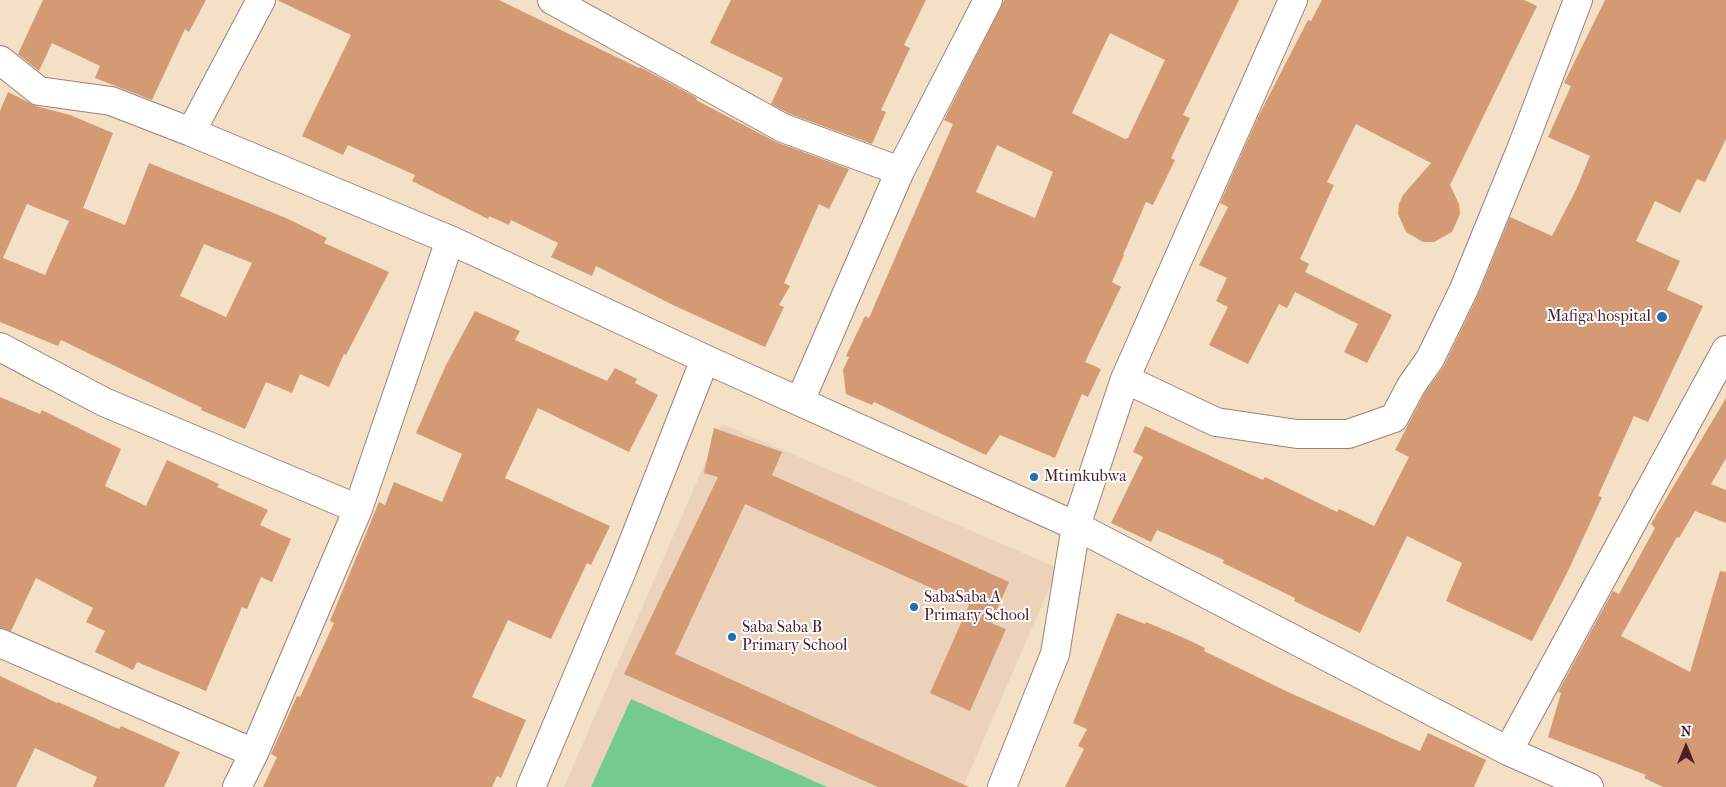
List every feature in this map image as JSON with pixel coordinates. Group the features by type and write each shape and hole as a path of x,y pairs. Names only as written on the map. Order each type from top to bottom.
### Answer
{"street":[{"path":"191,132 261,0"},
{"path":"552,0 783,128 900,171"},
{"path":"800,401 900,171 988,0"},
{"path":"1002,787 1055,654 1076,526 1125,380 1293,0"},
{"path":"1125,380 1223,424 1297,434 1348,434 1394,418 1411,386 1430,359 1464,289 1522,147 1578,0"},
{"path":"0,60 39,91 111,101 191,132 450,240 705,359 1076,526 1508,751 1589,787"},
{"path":"237,787 254,754 358,508 450,240"},
{"path":"0,347 104,402 358,508"},
{"path":"1508,751 1726,350"},
{"path":"531,787 623,568 705,359"},
{"path":"0,643 254,754"}],"shaded area":[{"path":"722,424 1058,568 963,787 564,787"}],"green space":[{"path":"631,699 827,787 591,787"}],"building":[{"path":"43,0 206,0 189,32 185,29 152,100 95,78 100,66 52,43 39,71 18,54"},
{"path":"277,0 499,0 640,67 697,98 696,100 776,142 849,169 829,209 819,204 784,283 790,286 779,305 784,307 765,347 675,306 596,266 592,276 551,257 558,243 511,220 509,225 489,216 488,219 412,181 415,175 348,145 343,155 302,136 351,35"},
{"path":"731,0 926,0 904,45 910,48 881,110 886,112 872,144 790,114 771,104 783,78 710,43"},
{"path":"1004,0 1239,0 1183,115 1190,118 1171,158 1175,160 1153,205 1146,202 1112,282 1121,287 1085,362 1101,369 1088,397 1082,394 1055,458 1000,435 986,455 874,402 872,405 846,394 843,370 849,357 846,356 865,316 869,318 953,124 944,120","holes":["1110,33 1165,60 1128,138 1125,139 1072,113","997,145 1053,172 1035,218 976,192"]},
{"path":"1322,0 1524,0 1537,6 1450,185 1459,204 1460,214 1452,232 1434,242 1423,242 1406,232 1398,214 1399,204 1403,195 1431,163 1356,124 1327,182 1334,185 1300,259 1309,264 1305,272 1392,315 1367,363 1344,352 1358,324 1295,292 1287,308 1279,304 1248,364 1209,345 1228,307 1216,301 1227,278 1199,265 1228,207 1220,203 1258,117 1308,20 1311,21"},
{"path":"1605,0 1726,0 1726,139 1705,182 1697,179 1680,213 1655,201 1636,241 1680,261 1667,290 1703,306 1648,422 1634,416 1598,496 1602,497 1568,571 1532,641 1446,601 1462,563 1407,536 1360,633 1294,601 1295,598 1223,563 1224,560 1157,530 1151,542 1111,523 1143,457 1133,452 1145,426 1263,480 1265,477 1337,512 1339,509 1374,526 1409,457 1395,450 1424,394 1444,366 1478,295 1510,217 1552,236 1576,190 1590,156 1548,137 1571,86 1564,83"},
{"path":"8,92 36,106 70,115 113,133 83,208 125,225 149,163 286,218 327,238 324,243 389,272 346,355 344,354 329,387 300,374 292,393 266,382 245,429 201,410 202,408 61,340 58,346 0,322 0,111","holes":["27,204 69,221 45,275 3,258","204,244 252,263 226,317 180,296"]},
{"path":"475,311 520,331 515,340 607,381 615,368 637,379 635,383 658,395 629,452 538,408 505,478 610,526 591,565 587,563 551,639 508,620 472,697 526,720 501,778 497,776 492,787 263,787 277,757 271,754 297,696 300,697 334,623 330,621 379,502 385,505 394,482 442,502 462,454 416,433 446,365"},
{"path":"0,397 40,414 42,410 121,449 105,486 146,506 167,460 219,484 217,487 268,510 260,525 291,539 272,582 261,577 247,609 242,607 206,691 137,662 133,670 95,652 105,631 86,622 93,608 36,578 11,631 0,628"},
{"path":"1726,398 1726,458 1711,484 1726,490 1726,523 1695,511 1679,538 1677,537 1621,636 1690,672 1720,571 1726,572 1726,787 1663,787 1644,778 1646,775 1548,737 1561,693 1558,692 1613,591 1619,594 1655,528 1651,524"},
{"path":"714,428 782,452 772,475 1009,582 991,623 1006,629 970,711 930,693 969,605 745,504 675,654 969,787 878,787 624,674 718,477 704,473"},
{"path":"1117,613 1145,624 1146,622 1184,638 1205,648 1204,651 1288,692 1420,751 1428,733 1486,760 1474,787 1065,787 1084,749 1078,746 1087,729 1073,723"},
{"path":"0,676 57,703 119,729 121,726 180,752 164,787 93,787 97,777 35,748 16,787 0,787"}],"place":[{"name":"Mafiga hospital","path":"1662,317"},
{"name":"Mtimkubwa","path":"1034,477"},
{"name":"SabaSaba A Primary School","path":"914,607"},
{"name":"Saba Saba B Primary School","path":"732,637"}]}
